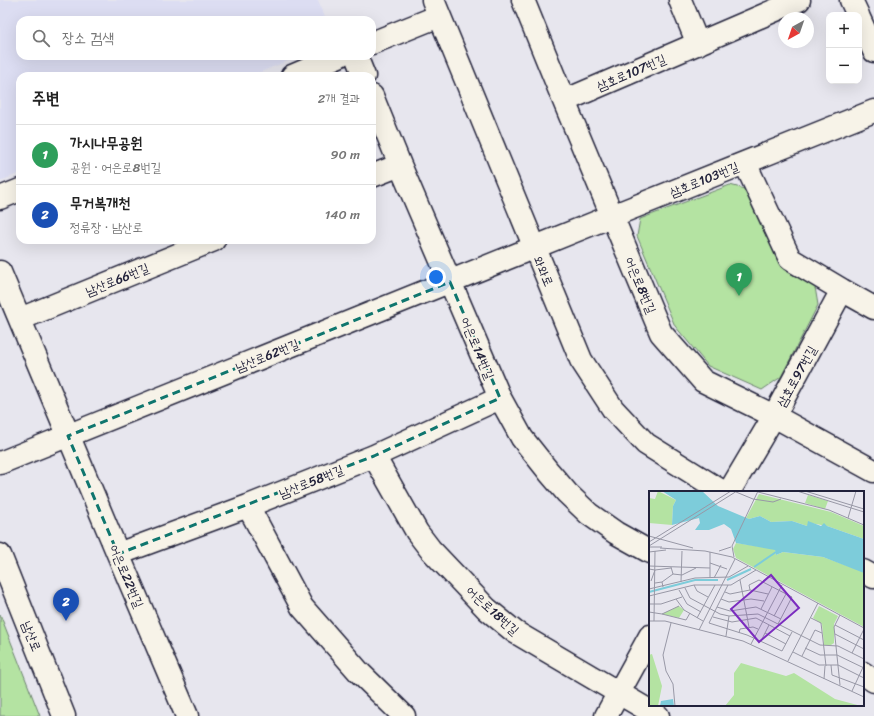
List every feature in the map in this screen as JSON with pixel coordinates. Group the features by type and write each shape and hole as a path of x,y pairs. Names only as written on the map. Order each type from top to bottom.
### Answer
{"street":[{"name":"어은로8번길","path":"523,0 661,333 703,381 774,416 874,471"},
{"path":"680,0 698,44"},
{"name":"삼호로107번길","path":"564,101 799,0"},
{"path":"851,0 857,12"},
{"path":"376,41 436,8"},
{"name":"와와로","path":"436,8 581,360 613,409 646,444 721,491"},
{"path":"862,25 874,51"},
{"path":"301,72 330,60"},
{"path":"358,60 362,72"},
{"name":"어은로14번길","path":"376,106 500,398 522,438 548,472 589,514 616,533 649,551"},
{"name":"삼호로103번길","path":"534,247 874,111"},
{"path":"745,163 790,259 874,308"},
{"path":"376,174 400,164"},
{"path":"0,198 16,192"},
{"name":"남산로66번길","path":"20,319 204,244"},
{"name":"남산로62번길","path":"0,463 534,247"},
{"name":"어은로22번길","path":"0,272 68,436 188,716"},
{"name":"삼호로97번길","path":"730,491 774,416 842,290"},
{"name":"남산로58번길","path":"118,554 248,506 374,456 500,398"},
{"name":"어은로18번길","path":"374,456 417,532 430,549 487,609 516,632 658,716"},
{"path":"248,506 302,607 359,672 404,716"},
{"name":"남산로","path":"0,555 64,716"},
{"path":"864,572 874,577"},
{"path":"606,716 649,638"},
{"path":"864,674 874,681"}],"highlighted area":[{"path":"450,282 500,398 374,456 118,554 68,436"}],"shaded area":[{"path":"0,0 318,0 324,16 16,16 16,60 289,60 261,72 16,72 16,175 0,181"}],"green space":[{"path":"730,185 748,190 777,257 788,272 815,287 818,305 781,377 762,390 708,366 675,326 637,236 640,219"},
{"path":"0,614 40,716 0,716"}],"place":[{"name":"가시나무공원","path":"739,296"},
{"name":"무거복개천","path":"66,621"}]}
